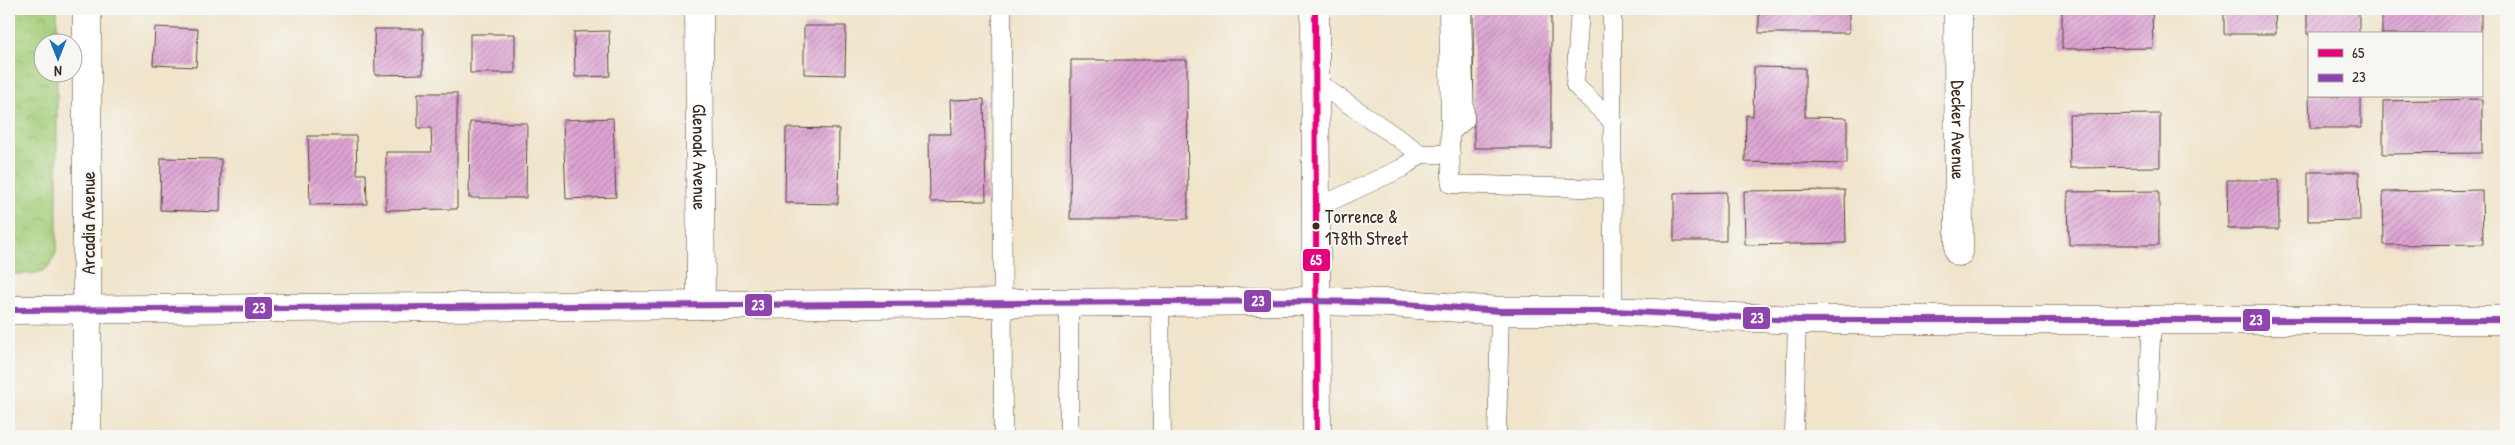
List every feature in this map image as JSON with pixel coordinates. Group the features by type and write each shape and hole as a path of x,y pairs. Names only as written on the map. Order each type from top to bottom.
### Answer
{"street":[{"name":"Arcadia Avenue","path":"87,9 87,436"},
{"name":"Glenoak Avenue","path":"699,9 701,306"},
{"path":"1314,9 1317,436"},
{"name":"Decker Avenue","path":"1958,9 1959,252"},
{"path":"9,310 1316,302 1391,304 1500,311 1613,312 1797,320 2506,320"}],"lane":[{"path":"1002,9 1003,436"},
{"path":"1448,9 1451,184 1613,189"},
{"path":"1450,133 1465,120 1462,9"},
{"path":"1580,9 1575,85 1613,122"},
{"path":"1612,9 1613,312"},
{"path":"1315,81 1421,154 1451,154"},
{"path":"1316,208 1402,168 1421,154"},
{"path":"1160,302 1162,436"},
{"path":"1069,303 1069,436"},
{"path":"1498,436 1500,311"},
{"path":"1794,436 1797,320"},
{"path":"2146,436 2152,320"}],"green space":[{"path":"9,9 57,9 57,32 32,32 32,82 57,82 57,247 54,257 46,269 34,273 9,274"}],"building":[{"path":"1473,9 1551,9 1551,148 1474,148"},
{"path":"1672,9 1723,9 1723,11 1672,11"},
{"path":"1759,9 1849,9 1849,33 1759,33"},
{"path":"2062,9 2152,9 2153,48 2062,49"},
{"path":"2224,9 2275,9 2276,34 2224,34"},
{"path":"2307,9 2359,9 2359,32 2308,32 2307,34"},
{"path":"2382,9 2481,9 2481,32 2382,32"},
{"path":"804,26 846,26 845,75 804,74"},
{"path":"155,27 198,29 196,67 153,65"},
{"path":"374,29 423,29 423,74 375,75"},
{"path":"609,31 610,76 575,77 574,32"},
{"path":"470,34 515,34 515,73 470,73"},
{"path":"1071,60 1187,60 1188,219 1070,219"},
{"path":"1754,67 1805,68 1805,117 1847,118 1847,164 1745,162 1746,115 1753,116"},
{"path":"418,93 457,93 457,209 386,210 386,152 432,152 431,128 418,128"},
{"path":"2309,98 2361,98 2361,128 2310,128"},
{"path":"984,99 986,201 930,202 929,134 951,134 950,100"},
{"path":"2482,99 2482,153 2383,154 2383,101"},
{"path":"2160,114 2160,167 2070,168 2069,115"},
{"path":"613,118 616,197 566,199 563,120"},
{"path":"470,122 527,123 526,198 469,198"},
{"path":"786,128 839,129 838,204 785,203"},
{"path":"308,136 356,136 357,174 366,174 367,204 310,205"},
{"path":"161,158 221,159 220,212 160,210"},
{"path":"2308,172 2359,172 2360,220 2308,221"},
{"path":"2227,180 2279,180 2279,229 2228,229"},
{"path":"1845,190 1846,243 1745,245 1744,191"},
{"path":"2482,190 2483,244 2384,245 2383,192"},
{"path":"2159,191 2159,245 2069,245 2068,192"},
{"path":"1726,192 1726,241 1674,241 1674,193"}],"transit line":[{"name":"65","path":"1315,9 1317,436"},
{"name":"23","path":"9,310 1316,301 1391,303 1500,311 1613,311 1797,320 2506,320"}],"place":[{"name":"Torrence & 178th Street","path":"1316,226"}]}
